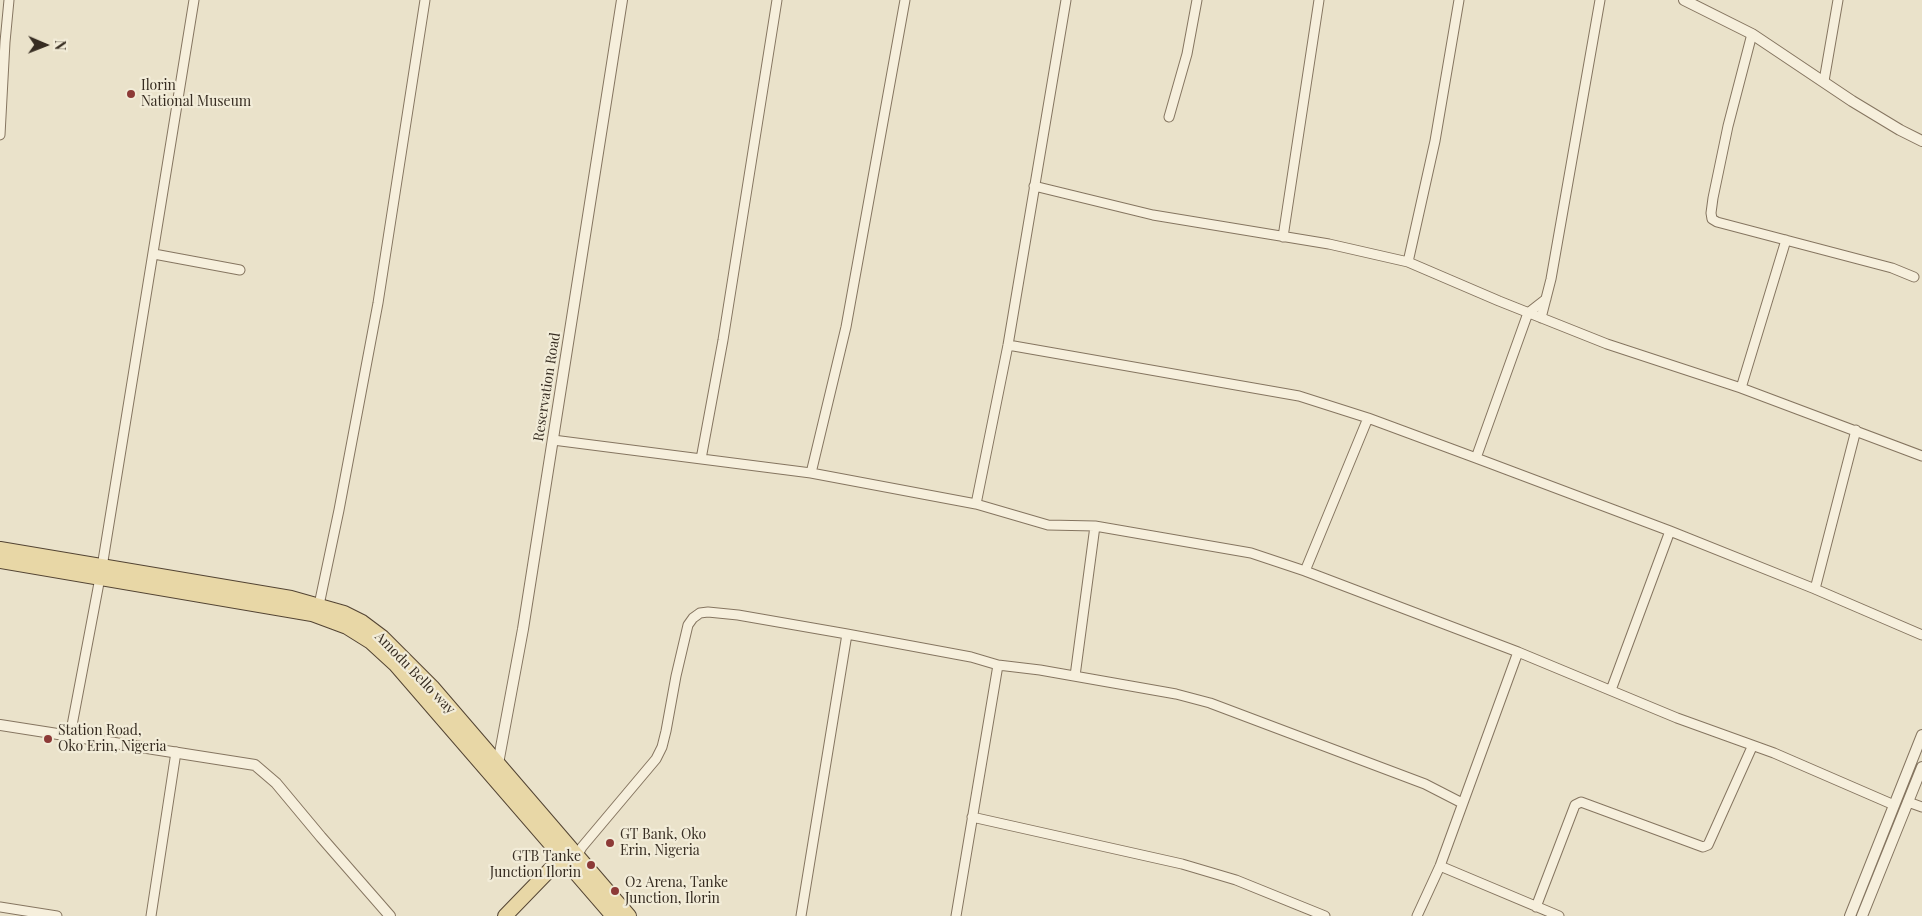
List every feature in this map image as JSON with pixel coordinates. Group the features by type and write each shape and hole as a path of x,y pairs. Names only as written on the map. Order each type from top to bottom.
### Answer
{"main road":[{"name":"Amodu Bello way","path":"0,549 101,572 312,614 347,628 371,642 395,664 629,916"},
{"name":"Amodu Bello way","path":"0,561 101,572 291,598 344,612 362,622 382,637 433,688 495,771"},
{"name":"Amodu Bello way","path":"572,855 613,916"},
{"path":"505,916 572,855"},
{"path":"517,916 572,855"}],"street":[{"path":"0,136 9,0"},
{"path":"70,736 101,572 194,0"},
{"path":"319,605 378,303 425,0"},
{"name":"Reservation Road","path":"495,771 523,629 622,0"},
{"path":"701,459 723,340 777,0"},
{"path":"811,473 846,327 905,0"},
{"path":"976,504 1008,345 1066,0"},
{"path":"1168,117 1187,54 1197,0"},
{"path":"1283,237 1319,0"},
{"path":"1408,262 1435,141 1459,0"},
{"path":"1541,318 1600,0"},
{"path":"1684,0 1752,34 1900,130 1922,141"},
{"path":"1824,81 1838,0"},
{"path":"1752,34 1728,126 1711,213 1712,219 1717,222 1892,268 1914,277"},
{"path":"1034,186 1153,215 1329,244 1408,262 1607,344 1741,388 1922,456"},
{"path":"1741,388 1786,240"},
{"path":"154,254 240,270"},
{"path":"1476,458 1528,312 1546,299"},
{"path":"1008,345 1299,396 1368,418 1670,531 1815,589 1922,635"},
{"path":"1305,571 1368,418"},
{"path":"1815,589 1856,430"},
{"path":"553,440 811,473 976,504 1048,525 1095,526 1252,553 1305,571 1518,652 1752,747 1783,757 1894,805"},
{"path":"1075,676 1095,526"},
{"path":"1611,690 1670,531"},
{"path":"572,855 656,758 666,731 688,625 700,613 716,612 971,657 998,665 1156,689 1210,703 1425,784 1462,803"},
{"path":"801,916 847,634"},
{"path":"1418,916 1440,866 1518,652"},
{"path":"956,916 998,665"},
{"path":"0,725 254,765 263,771 288,796 390,916"},
{"path":"1850,916 1922,735"},
{"path":"1536,907 1574,805 1581,802 1703,847 1708,845 1752,747"},
{"path":"151,916 176,752"},
{"path":"1862,916 1922,767"},
{"path":"1908,802 1922,808"},
{"path":"972,817 1182,864 1236,880 1325,916"},
{"path":"1440,866 1559,916"},
{"path":"0,907 57,916"}],"place":[{"name":"Ilorin National Museum","path":"131,94"},
{"name":"Station Road, Oko Erin, Nigeria","path":"48,739"},
{"name":"GT Bank, Oko Erin, Nigeria","path":"610,843"},
{"name":"GTB Tanke Junction Ilorin","path":"591,865"},
{"name":"O2 Arena, Tanke Junction, Ilorin","path":"615,891"}]}
